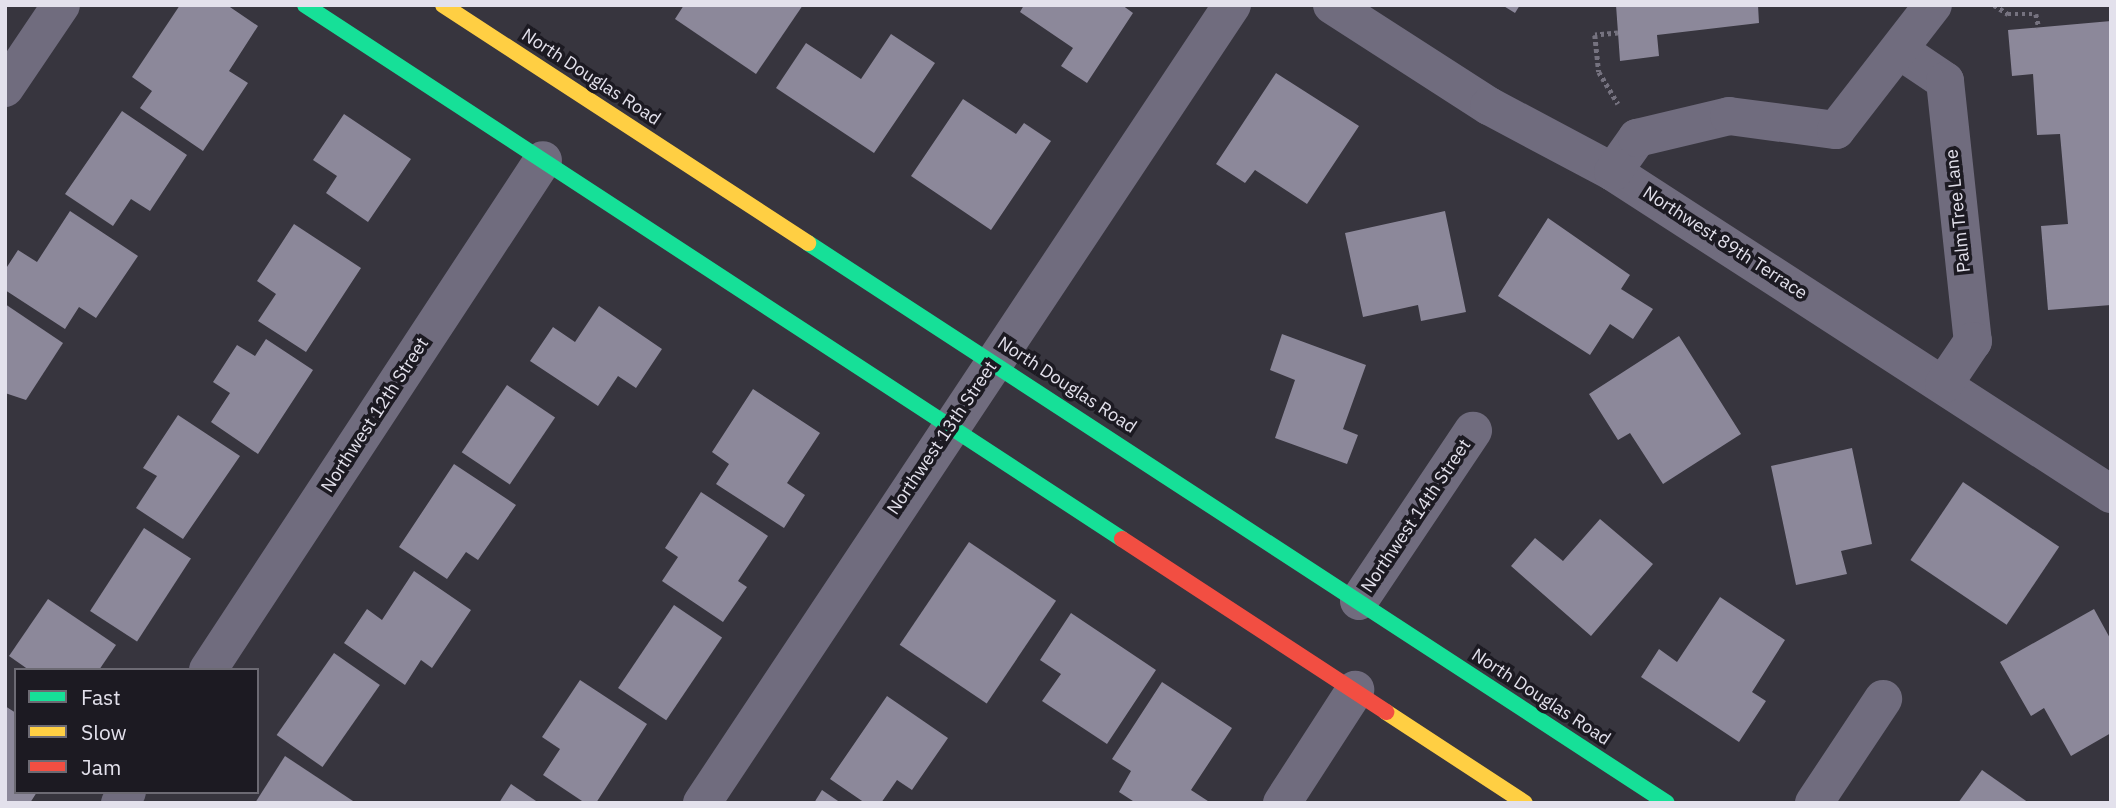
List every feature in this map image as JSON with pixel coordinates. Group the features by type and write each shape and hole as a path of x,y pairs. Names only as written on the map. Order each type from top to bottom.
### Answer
{"main road":[{"path":"305,5 951,423 1525,803"},
{"name":"North Douglas Road","path":"443,5 994,360 1667,803"}],"street":[{"path":"5,88 61,5"},
{"name":"Northwest 13th Street","path":"702,803 951,423 1232,5"},
{"name":"Northwest 89th Terrace","path":"1332,5 1489,106 1614,172 2111,494"},
{"path":"1614,172 1637,138 1729,116 1836,130 1902,52 1933,5"},
{"name":"Palm Tree Lane","path":"1902,52 1945,81 1973,341 1944,384"},
{"name":"Northwest 12th Street","path":"209,668 543,160"},
{"name":"Northwest 14th Street","path":"1359,601 1473,431"},
{"path":"1282,803 1355,690"},
{"path":"1814,803 1883,699"}],"path":[{"path":"1994,5 2008,14 2036,14 2039,28"},
{"path":"1618,33 1595,35 1600,72 1637,138"}],"building":[{"path":"180,5 227,5 258,26 229,71 248,83 203,151 140,108 152,91 132,77"},
{"path":"684,5 803,5 756,74 675,19"},
{"path":"1024,5 1122,5 1133,13 1087,83 1061,66 1073,48 1020,12"},
{"path":"1502,5 1520,5 1515,13"},
{"path":"1616,5 1758,5 1759,23 1657,35 1659,56 1620,61"},
{"path":"2111,21 2111,305 2048,310 2041,226 2068,224 2060,134 2037,135 2033,74 2012,76 2008,30"},
{"path":"891,34 935,63 874,153 776,88 806,43 861,79"},
{"path":"1276,73 1359,126 1307,204 1255,170 1245,183 1216,164"},
{"path":"963,99 1016,134 1024,123 1051,141 991,230 911,176"},
{"path":"122,111 187,155 150,211 131,199 113,226 65,194"},
{"path":"344,114 411,159 368,222 326,193 337,176 313,160"},
{"path":"70,211 138,256 96,318 79,307 65,329 5,290 5,270 18,250 37,262"},
{"path":"1445,211 1466,312 1421,321 1418,305 1363,317 1345,233"},
{"path":"1548,218 1630,275 1621,289 1653,309 1633,339 1610,324 1590,355 1498,296"},
{"path":"294,224 361,268 306,352 258,321 276,294 257,281"},
{"path":"5,304 63,343 26,400 5,393"},
{"path":"599,306 662,349 636,388 618,376 598,406 530,361 553,327 575,342"},
{"path":"1282,334 1366,365 1343,429 1358,435 1347,464 1275,438 1295,380 1270,370"},
{"path":"1679,336 1741,434 1663,484 1630,433 1618,440 1589,394"},
{"path":"266,339 313,370 258,454 211,422 230,393 213,382 237,345 255,356"},
{"path":"507,385 555,417 510,485 462,452"},
{"path":"753,389 820,433 787,483 805,495 784,528 716,484 729,464 712,452"},
{"path":"178,415 240,456 183,539 136,508 157,476 143,468"},
{"path":"1852,448 1872,544 1841,551 1847,574 1796,585 1771,466"},
{"path":"454,464 516,505 478,560 466,552 447,579 399,547"},
{"path":"1963,482 2059,547 2007,625 1910,560"},
{"path":"701,492 768,536 738,581 747,587 723,622 662,581 678,557 665,548"},
{"path":"1600,519 1653,564 1591,636 1511,566 1535,538 1563,561"},
{"path":"144,528 191,558 137,642 90,611"},
{"path":"969,542 1056,601 987,704 900,645"},
{"path":"414,571 471,610 432,668 421,660 405,685 344,643 367,609 382,620"},
{"path":"1720,597 1785,640 1752,692 1766,701 1739,742 1641,677 1659,649 1677,662"},
{"path":"48,599 116,645 100,668 26,668 9,656"},
{"path":"674,605 722,637 666,720 618,688"},
{"path":"2094,609 2111,640 2111,733 2071,756 2044,708 2031,716 2000,662"},
{"path":"1071,613 1156,670 1107,744 1042,701 1061,674 1040,660"},
{"path":"334,653 380,685 323,767 277,735"},
{"path":"580,680 647,724 596,803 585,803 543,775 560,749 542,737"},
{"path":"1162,682 1232,728 1191,790 1211,803 1136,803 1119,792 1131,771 1112,759"},
{"path":"887,696 948,738 912,790 897,780 881,803 865,803 830,779"},
{"path":"5,706 14,712 14,794 36,794 30,803 5,803"},
{"path":"285,756 356,803 255,803"},
{"path":"1982,770 2029,803 1958,803"},
{"path":"511,784 539,803 499,803"},
{"path":"822,790 841,803 814,803"}],"traffic: fast":[{"path":"305,5 1122,539"},
{"path":"808,243 1667,803"}],"traffic: slow":[{"path":"443,5 808,243"},
{"path":"1386,712 1525,803"}],"traffic: jam":[{"path":"1122,539 1386,712"}]}
